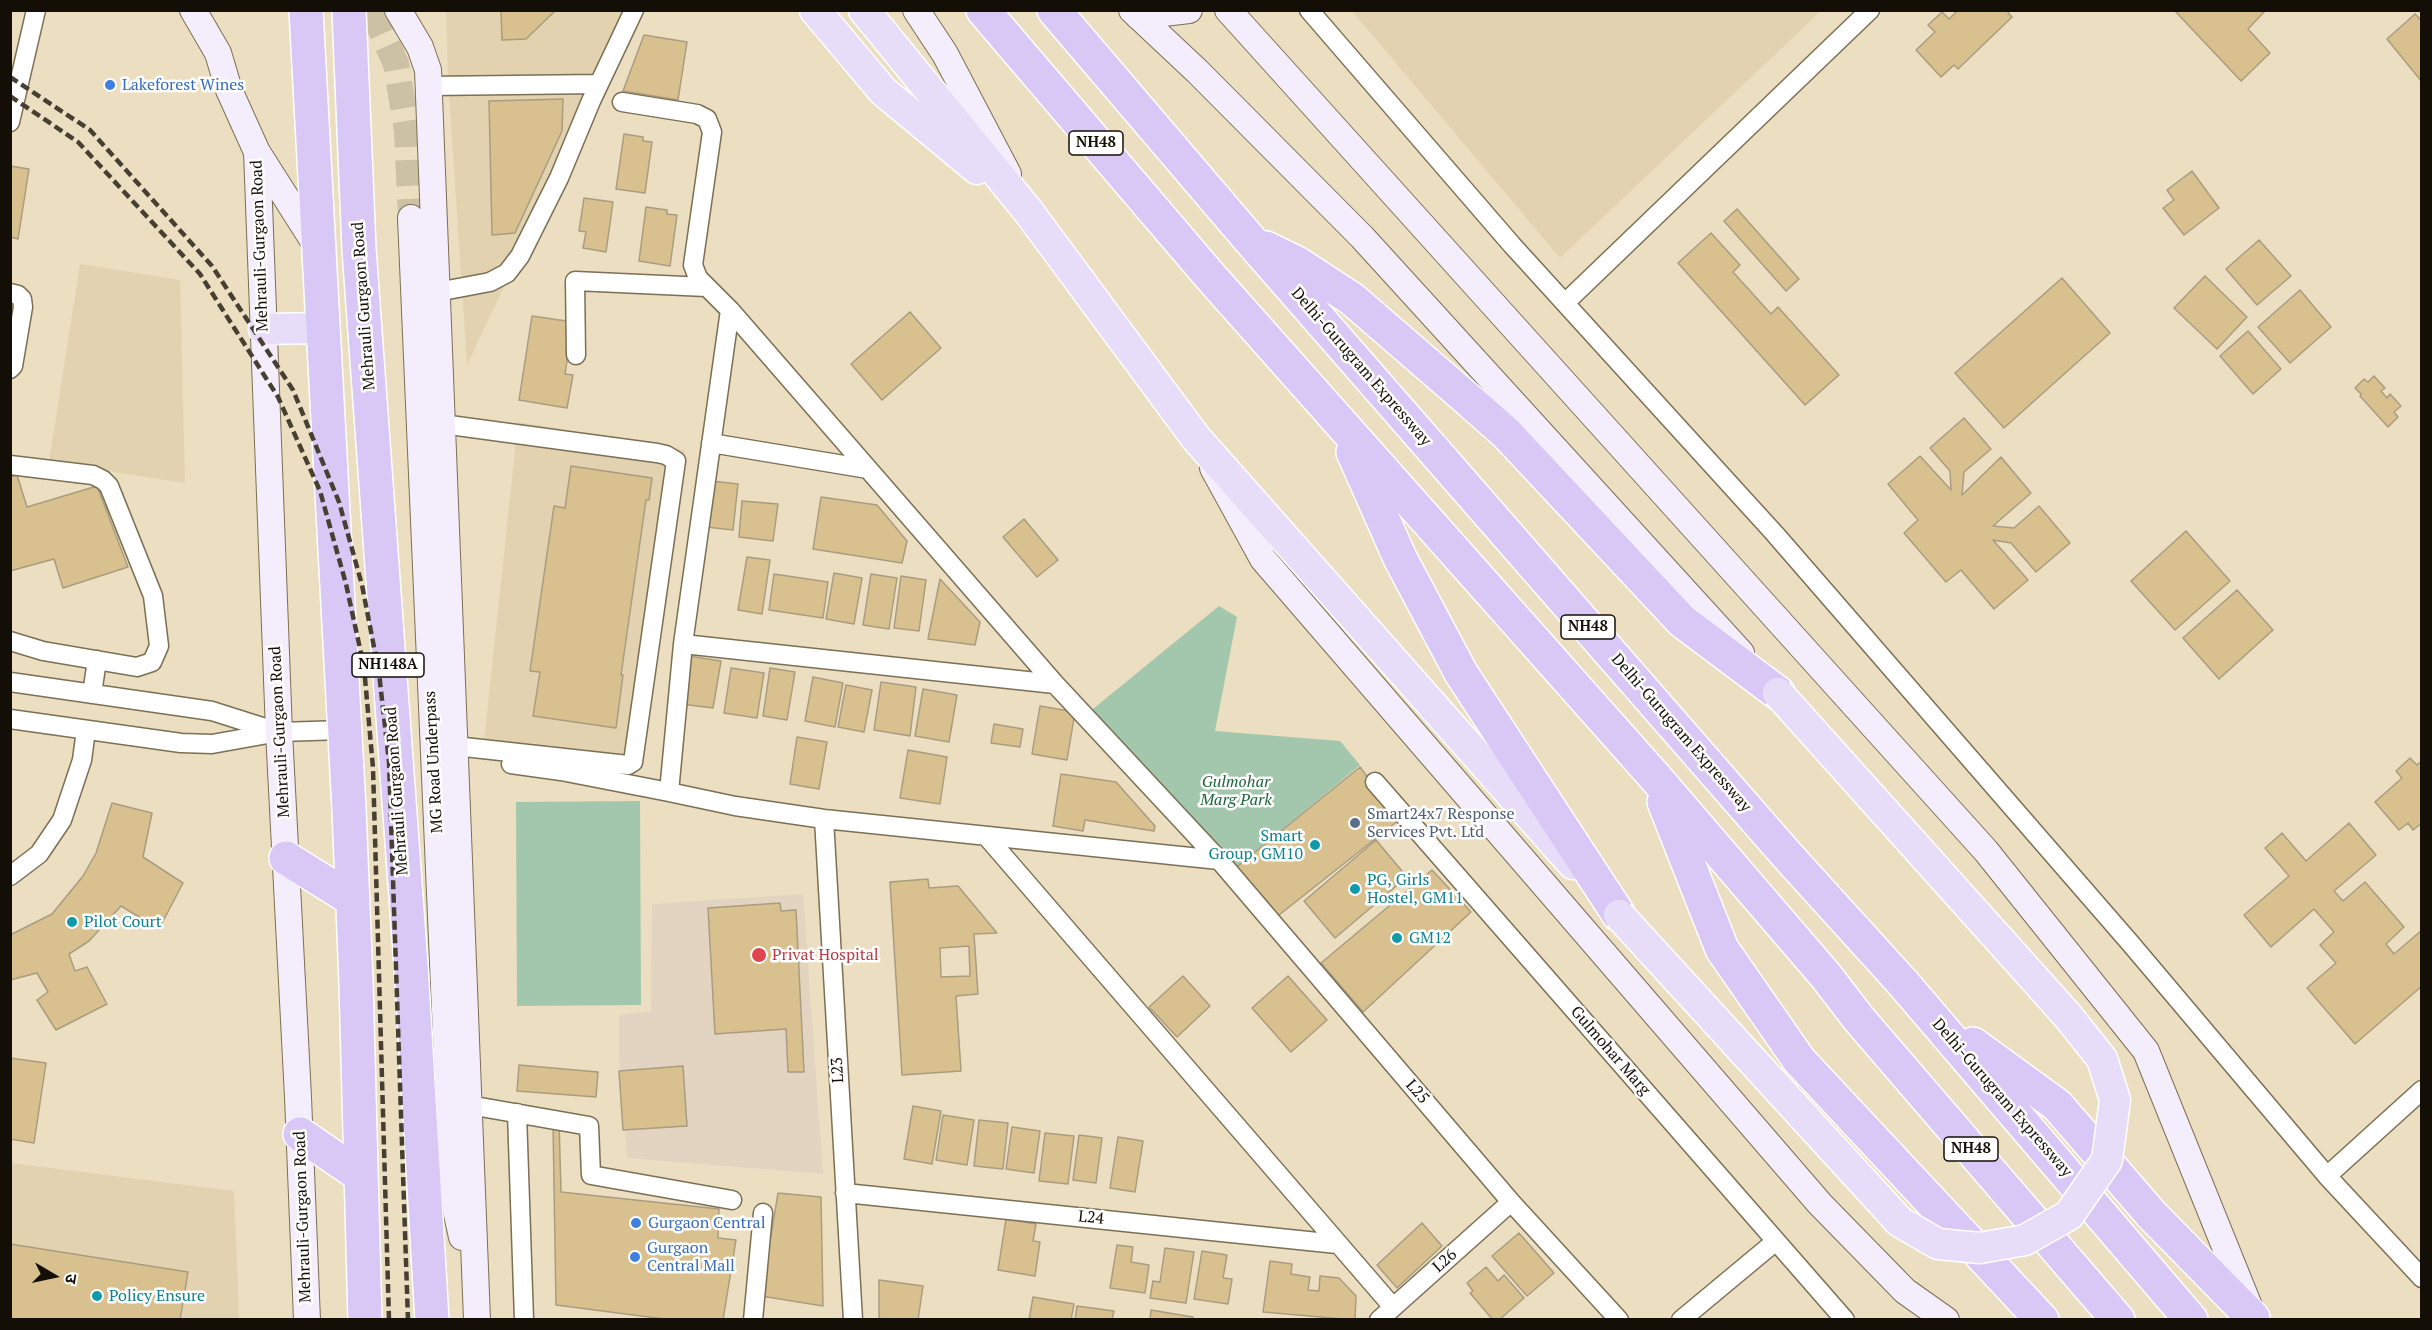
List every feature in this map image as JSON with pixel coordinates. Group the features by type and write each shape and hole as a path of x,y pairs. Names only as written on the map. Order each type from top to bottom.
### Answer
{"highway":[{"name":"NH148A","path":"306,10 353,900 365,1320"},
{"name":"Mehrauli Gurgaon Road","path":"349,10 359,249 411,966 432,1320"},
{"name":"NH48","path":"983,10 1210,276 1654,777 2118,1320"},
{"name":"Delhi-Gurugram Expressway","path":"1054,10 1251,241 1786,854 1928,1011 2190,1320"},
{"path":"1251,241 1297,263 1352,299 1506,433 1682,621 1778,693"},
{"path":"1340,423 1406,568 1461,673 1618,915"},
{"path":"1654,777 1722,949 1799,1060 2043,1320"},
{"path":"286,858 353,900"},
{"path":"1928,1011 2057,1105 2151,1214 2254,1318"},
{"path":"300,1134 361,1176"}],"main road":[{"path":"193,10 218,53 229,90 257,152 318,248"},
{"path":"398,10 420,47 428,70 429,86 477,1312"},
{"path":"815,10 884,91 1028,211"},
{"path":"864,10 1028,211 1196,438 1618,915 1900,1222 1938,1244 1980,1248 2025,1240 2069,1215 2108,1160 2115,1100 2102,1059 2067,1015 1778,693 1362,237 1197,71 1135,13"},
{"path":"916,10 945,54 1028,211"},
{"path":"1135,13 1189,10"},
{"path":"1228,10 1986,851 2146,1051 2254,1318"},
{"name":"Mehrauli-Gurgaon Road","path":"257,152 279,732 307,1316"},
{"name":"MG Road Underpass","path":"411,218 453,1196 477,1312"},
{"path":"264,329 322,328"},
{"path":"1196,438 1263,559 1820,1204 1905,1291 1946,1320"}],"street":[{"path":"10,122 36,10"},
{"path":"437,292 490,282 507,273 520,256 560,178 599,84 634,10"},
{"path":"1309,10 1512,245 1775,534 2131,944 2327,1176 2421,1278"},
{"path":"1566,303 1870,10"},
{"path":"429,86 599,84"},
{"name":"L25","path":"622,102 697,114 707,119 712,132 693,265 698,278 730,310 1055,684 1219,860 1511,1202 1619,1320"},
{"path":"576,355 575,281 706,286"},
{"path":"10,293 22,299 23,307 13,366 10,369"},
{"path":"669,792 683,644 730,310"},
{"path":"442,424 657,453 676,461 633,762 628,765 455,752"},
{"path":"711,443 868,469"},
{"path":"10,465 93,476 103,480 109,486 153,596 159,646 152,662 137,667 43,651 10,641"},
{"path":"683,644 1055,684"},
{"path":"92,694 97,660"},
{"path":"10,682 212,711 279,732"},
{"path":"10,718 181,743 212,744 279,732 343,729"},
{"path":"10,876 39,854 62,820 82,760 87,730"},
{"path":"455,752 735,806 825,819 1219,860"},
{"name":"Gulmohar Marg","path":"1374,783 1845,1320"},
{"name":"L23","path":"825,819 853,1320"},
{"path":"987,837 1337,1244 1394,1307"},
{"path":"2327,1176 2421,1090"},
{"path":"469,1105 589,1126 591,1175 614,1181 732,1200"},
{"path":"517,1113 524,1320"},
{"name":"L24","path":"845,1193 1337,1244"},
{"name":"L26","path":"1379,1320 1511,1202"},
{"path":"753,1320 763,1213"},
{"path":"1681,1320 1776,1241"}],"shaded area":[{"path":"446,11 634,11 467,365 448,78"},
{"path":"1352,11 1821,11 1560,258"},
{"path":"80,264 180,280 185,483 49,462"},
{"path":"518,422 685,450 634,774 483,751"},
{"path":"803,894 823,1174 627,1158 619,1056 619,1015 651,1011 652,904"},
{"path":"11,1163 234,1191 239,1319 11,1320"}],"green space":[{"name":"Gulmohar Marg Park","path":"1219,606 1237,617 1215,731 1340,741 1360,765 1233,870 1088,713"},
{"path":"640,801 641,1005 517,1006 516,802"}],"building":[{"path":"501,10 556,10 526,39 502,40"},
{"path":"1958,10 2011,10 2008,13 2012,17 1958,69 1954,65 1941,77 1916,50 1935,32 1928,25 1942,12 1949,19"},
{"path":"2174,10 2266,10 2248,29 2270,53 2241,81"},
{"path":"2415,14 2422,21 2422,82 2387,39"},
{"path":"644,35 687,42 678,100 623,91"},
{"path":"563,99 562,131 515,233 492,235 489,101"},
{"path":"624,134 643,137 643,141 652,142 645,193 616,189"},
{"path":"10,166 29,169 18,239 10,237"},
{"path":"2192,171 2219,208 2184,235 2163,208 2174,200 2167,190"},
{"path":"584,198 613,202 606,252 583,248 586,232 579,231"},
{"path":"646,207 667,210 667,214 677,215 670,266 639,261"},
{"path":"1737,209 1799,279 1786,291 1724,221"},
{"path":"1711,233 1740,265 1733,272 1771,314 1778,307 1839,375 1805,405 1678,263"},
{"path":"2259,240 2291,276 2257,305 2226,269"},
{"path":"2205,276 2247,317 2217,349 2174,308"},
{"path":"2062,278 2110,333 2004,428 1955,373"},
{"path":"2300,290 2331,327 2290,363 2258,327"},
{"path":"10,298 19,299 10,351"},
{"path":"910,312 941,348 882,400 851,364"},
{"path":"532,316 573,322 565,374 573,375 567,408 519,400"},
{"path":"2248,331 2281,369 2253,394 2220,356"},
{"path":"2374,376 2385,388 2381,391 2387,398 2390,394 2401,406 2394,412 2398,417 2388,427 2355,388 2364,379 2368,382"},
{"path":"1964,418 1991,449 1964,472 1962,495 2001,457 2031,493 1993,526 2014,528 2039,506 2070,543 2036,572 2011,543 1993,540 2028,580 1994,609 1961,570 1946,582 1904,533 1918,520 1888,484 1920,456 1951,490 1950,471 1930,448"},
{"path":"571,466 652,478 649,500 646,500 621,675 623,675 616,728 533,716 540,672 530,671 554,506 565,508"},
{"path":"17,475 27,507 97,486 128,567 63,588 54,559 10,571 10,477"},
{"path":"712,481 738,484 733,530 706,527"},
{"path":"821,497 877,505 907,541 902,563 813,549"},
{"path":"742,501 778,504 773,541 739,537"},
{"path":"1024,519 1058,560 1037,577 1003,537"},
{"path":"2186,531 2230,581 2175,630 2131,581"},
{"path":"747,557 770,560 762,614 738,610"},
{"path":"834,573 862,578 854,624 826,619"},
{"path":"774,574 828,582 823,618 769,610"},
{"path":"871,574 897,578 889,629 863,625"},
{"path":"901,576 926,580 919,631 894,628"},
{"path":"940,579 980,622 975,645 928,639"},
{"path":"2237,590 2273,630 2219,679 2183,638"},
{"path":"688,656 721,661 713,708 681,704"},
{"path":"731,668 764,673 757,718 724,713"},
{"path":"770,668 795,672 787,720 763,716"},
{"path":"813,677 843,683 835,727 805,721"},
{"path":"881,682 916,687 910,736 874,730"},
{"path":"846,685 872,690 864,732 838,727"},
{"path":"923,689 957,695 949,742 915,736"},
{"path":"1040,706 1075,712 1067,760 1032,754"},
{"path":"994,724 1023,729 1020,747 991,743"},
{"path":"797,737 827,742 819,789 790,784"},
{"path":"908,750 947,757 940,804 900,798"},
{"path":"2410,758 2417,765 2422,761 2422,823 2413,830 2408,823 2399,830 2375,802 2402,778 2396,771"},
{"name":"Smart Group, GM10","path":"1360,767 1399,820 1274,919 1233,870"},
{"path":"1061,774 1116,782 1155,826 1154,831 1085,820 1083,831 1053,826"},
{"name":"Pilot Court","path":"112,803 152,813 143,857 183,883 159,929 121,906 89,941 69,954 75,971 87,967 107,1004 56,1030 37,1000 48,992 37,973 10,980 10,935 52,914 83,876 96,853"},
{"path":"2349,823 2376,855 2334,891 2343,901 2365,882 2404,927 2386,944 2394,954 2422,930 2422,986 2355,1044 2307,988 2336,963 2320,945 2334,932 2314,909 2271,947 2244,915 2289,876 2265,848 2282,833 2306,861"},
{"name":"PG, Girls Hostel, GM11","path":"1376,840 1407,877 1335,938 1304,901"},
{"name":"GM12","path":"1432,870 1471,912 1363,1012 1321,963"},
{"path":"928,879 929,888 958,886 997,933 974,934 978,994 956,996 961,1071 902,1075 890,882","holes":["969,946 970,976 941,977 940,948"]},
{"path":"780,903 781,911 796,910 804,1072 788,1072 786,1029 715,1034 708,908"},
{"path":"1183,976 1210,1006 1177,1037 1149,1007"},
{"path":"1288,976 1327,1020 1291,1052 1252,1008"},
{"path":"10,1058 46,1063 34,1143 10,1139"},
{"path":"519,1065 598,1072 596,1097 517,1091"},
{"path":"683,1066 687,1126 623,1130 619,1071"},
{"path":"913,1106 941,1111 932,1164 904,1159"},
{"path":"943,1115 974,1120 967,1165 936,1160"},
{"path":"979,1120 1008,1123 1003,1169 974,1166"},
{"name":"Gurgaon Central","path":"559,1121 561,1192 719,1209 718,1238 736,1240 723,1320 672,1320 556,1305 553,1124"},
{"path":"1012,1127 1040,1131 1034,1173 1006,1169"},
{"path":"1045,1133 1074,1136 1068,1184 1039,1181"},
{"path":"1079,1135 1102,1138 1096,1183 1073,1180"},
{"path":"1118,1137 1143,1141 1135,1192 1110,1188"},
{"path":"778,1193 821,1197 823,1306 761,1296"},
{"path":"1006,1219 1036,1224 1033,1241 1040,1242 1035,1276 998,1270"},
{"path":"1422,1223 1442,1246 1397,1288 1377,1265"},
{"path":"1519,1233 1554,1273 1527,1296 1492,1256"},
{"name":"Policy Ensure","path":"10,1244 188,1272 180,1320 10,1320"},
{"path":"1117,1245 1133,1247 1131,1262 1149,1265 1145,1293 1110,1288"},
{"path":"1165,1248 1194,1252 1186,1303 1150,1298 1153,1281 1160,1282"},
{"path":"1202,1251 1227,1255 1223,1278 1232,1279 1228,1304 1194,1299"},
{"path":"1270,1261 1292,1264 1291,1274 1310,1277 1308,1290 1319,1291 1320,1276 1339,1278 1356,1296 1355,1320 1263,1312"},
{"path":"1486,1267 1498,1281 1504,1275 1524,1298 1499,1320 1493,1320 1470,1293 1473,1291 1467,1283"},
{"path":"879,1280 923,1286 918,1320 879,1320"},
{"path":"1033,1297 1074,1304 1071,1320 1029,1320"},
{"path":"1077,1306 1114,1311 1112,1320 1075,1320"},
{"path":"1151,1310 1193,1317 1192,1320 1150,1320"}],"tunnel":[{"path":"372,10 396,64 407,131 411,218"}],"railway":[{"path":"10,77 90,130 212,266 293,390 339,502 362,585 379,673 389,762 408,1320"},
{"path":"10,96 78,142 200,274 278,397 320,491 346,584 364,667 373,768 389,1320"}],"place":[{"name":"Lakeforest Wines","path":"110,85"},
{"name":"Smart24x7 Response Services Pvt. Ltd","path":"1355,823"},
{"name":"Smart Group, GM10","path":"1315,845"},
{"name":"PG, Girls Hostel, GM11","path":"1355,889"},
{"name":"Pilot Court","path":"72,922"},
{"name":"GM12","path":"1397,938"},
{"name":"Privat Hospital","path":"759,955"},
{"name":"Gurgaon Central","path":"636,1223"},
{"name":"Gurgaon Central Mall","path":"635,1257"},
{"name":"Policy Ensure","path":"97,1296"}]}
